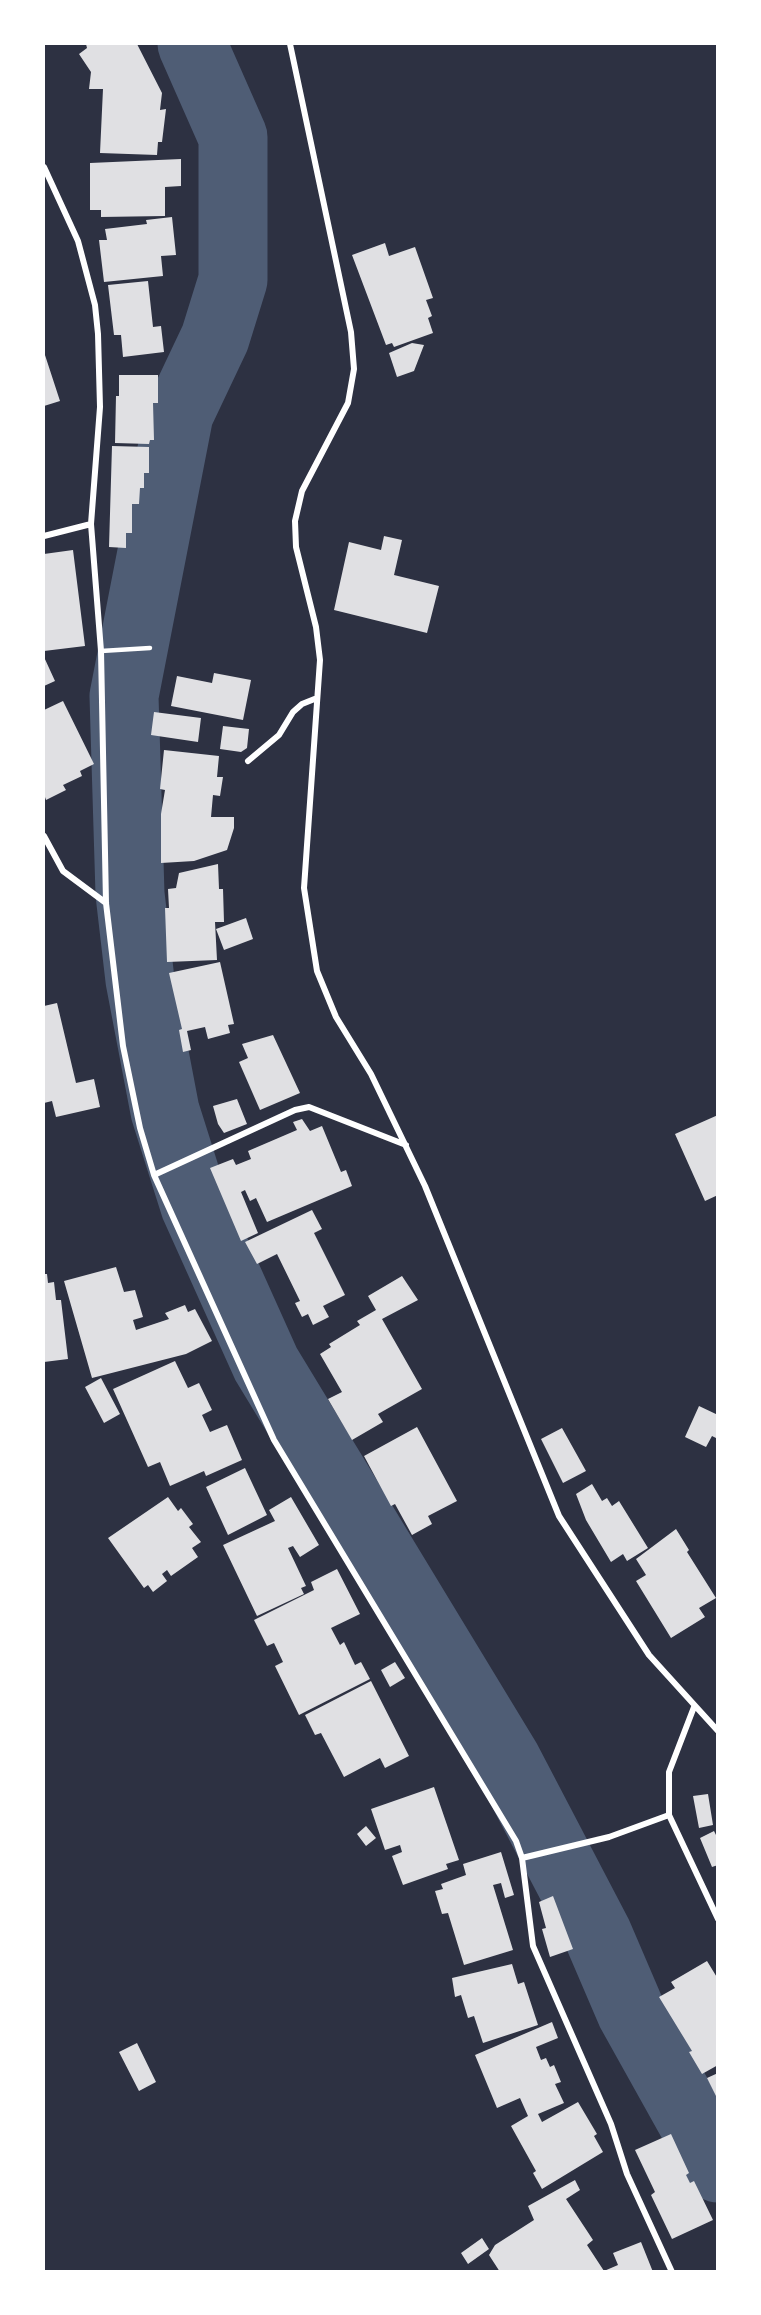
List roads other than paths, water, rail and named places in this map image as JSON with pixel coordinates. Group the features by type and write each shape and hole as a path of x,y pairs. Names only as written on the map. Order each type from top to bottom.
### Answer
{"street":[{"path":"290,44 351,332 354,369 348,403 302,491 295,521 296,547 316,627 320,660 304,888 317,971 336,1017 370,1074 425,1186 559,1516 649,1655 717,1731"},
{"path":"44,167 78,241 94,305 100,406 91,524 101,651 106,903 128,1079 154,1175 274,1440 351,1570 394,1635 516,1841 522,1858 533,1946 611,2124 627,2174 672,2271"},
{"path":"44,536 91,524"},
{"path":"248,761 279,735 293,712 302,704 317,698"},
{"path":"44,836 63,871 106,903"},
{"path":"154,1175 295,1110 309,1107 405,1145"},
{"path":"694,1707 669,1772 669,1815 717,1919"},
{"path":"522,1858 580,1844 669,1815"}],"lane":[{"path":"101,651 150,648"}],"waterway":[{"path":"192,44 233,137 233,280 215,338 179,414 124,696 130,894 140,980 165,1111 195,1206 266,1364 507,1761 598,1935 631,2012 718,2168"}]}
